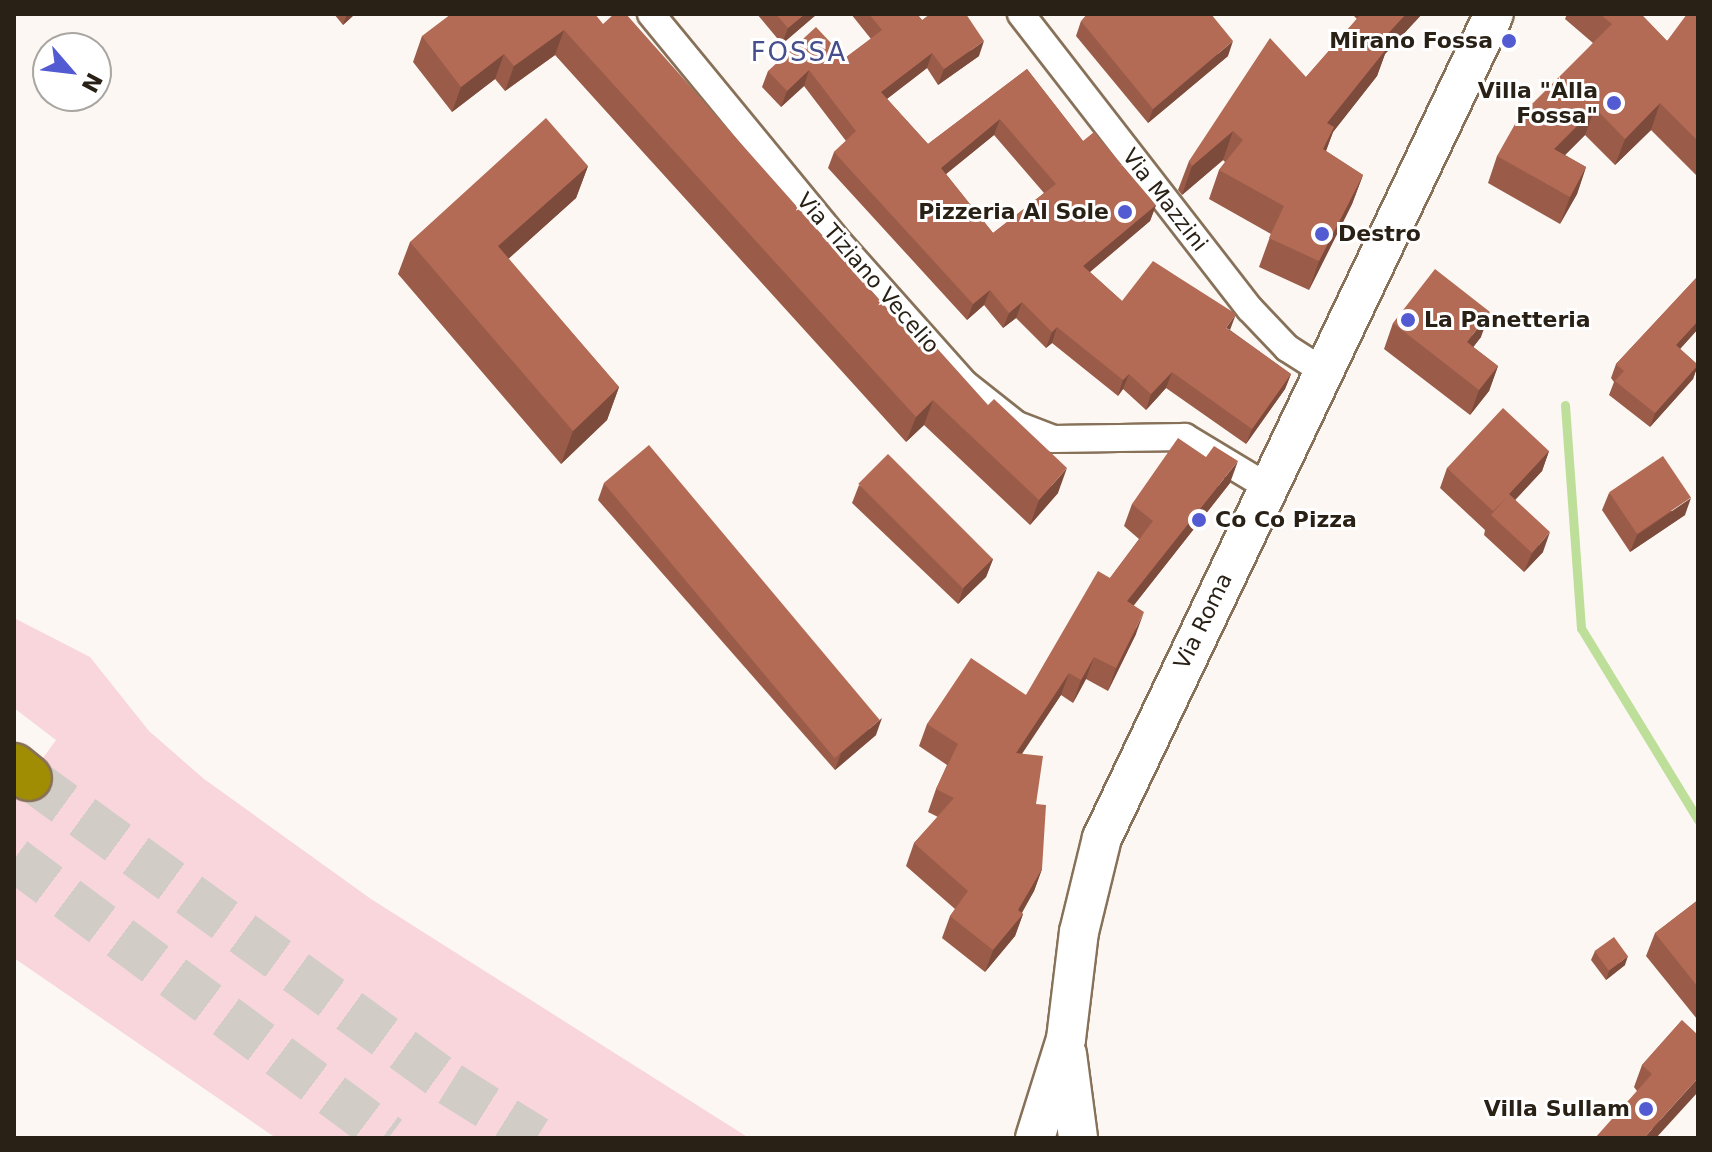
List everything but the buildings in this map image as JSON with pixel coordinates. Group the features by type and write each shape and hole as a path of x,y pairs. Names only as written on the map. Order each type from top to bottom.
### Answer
{"main road":[{"name":"Via Roma","path":"1066,1039 1079,932 1102,838 1494,14"},
{"path":"1035,1138 1066,1039"},
{"path":"1066,1039 1078,1138"}],"street":[{"name":"Via Tiziano Vecelio","path":"651,14 844,248 965,384 1017,425 1053,439 1185,437 1268,487"},
{"name":"Via Mazzini","path":"1021,14 1250,309 1287,348 1323,371"}],"shaded area":[{"path":"14,618 90,657 149,731 204,779 371,899 749,1138 276,1138 14,958 14,798 56,740 14,708"}],"waterway":[{"path":"1565,405 1581,628 1698,820"}],"tunnel":[{"path":"29,778 450,1084 536,1138"},
{"path":"14,859 389,1138"}],"place":[{"name":"Mirano Fossa","path":"1509,41"},
{"name":"Villa \"Alla Fossa\"","path":"1614,103"},
{"name":"Pizzeria Al Sole","path":"1125,212"},
{"name":"Destro","path":"1322,234"},
{"name":"La Panetteria","path":"1408,320"},
{"name":"Co Co Pizza","path":"1199,520"},
{"name":"Villa Sullam","path":"1646,1109"}],"district":[{"name":"FOSSA","path":"799,53"}]}
